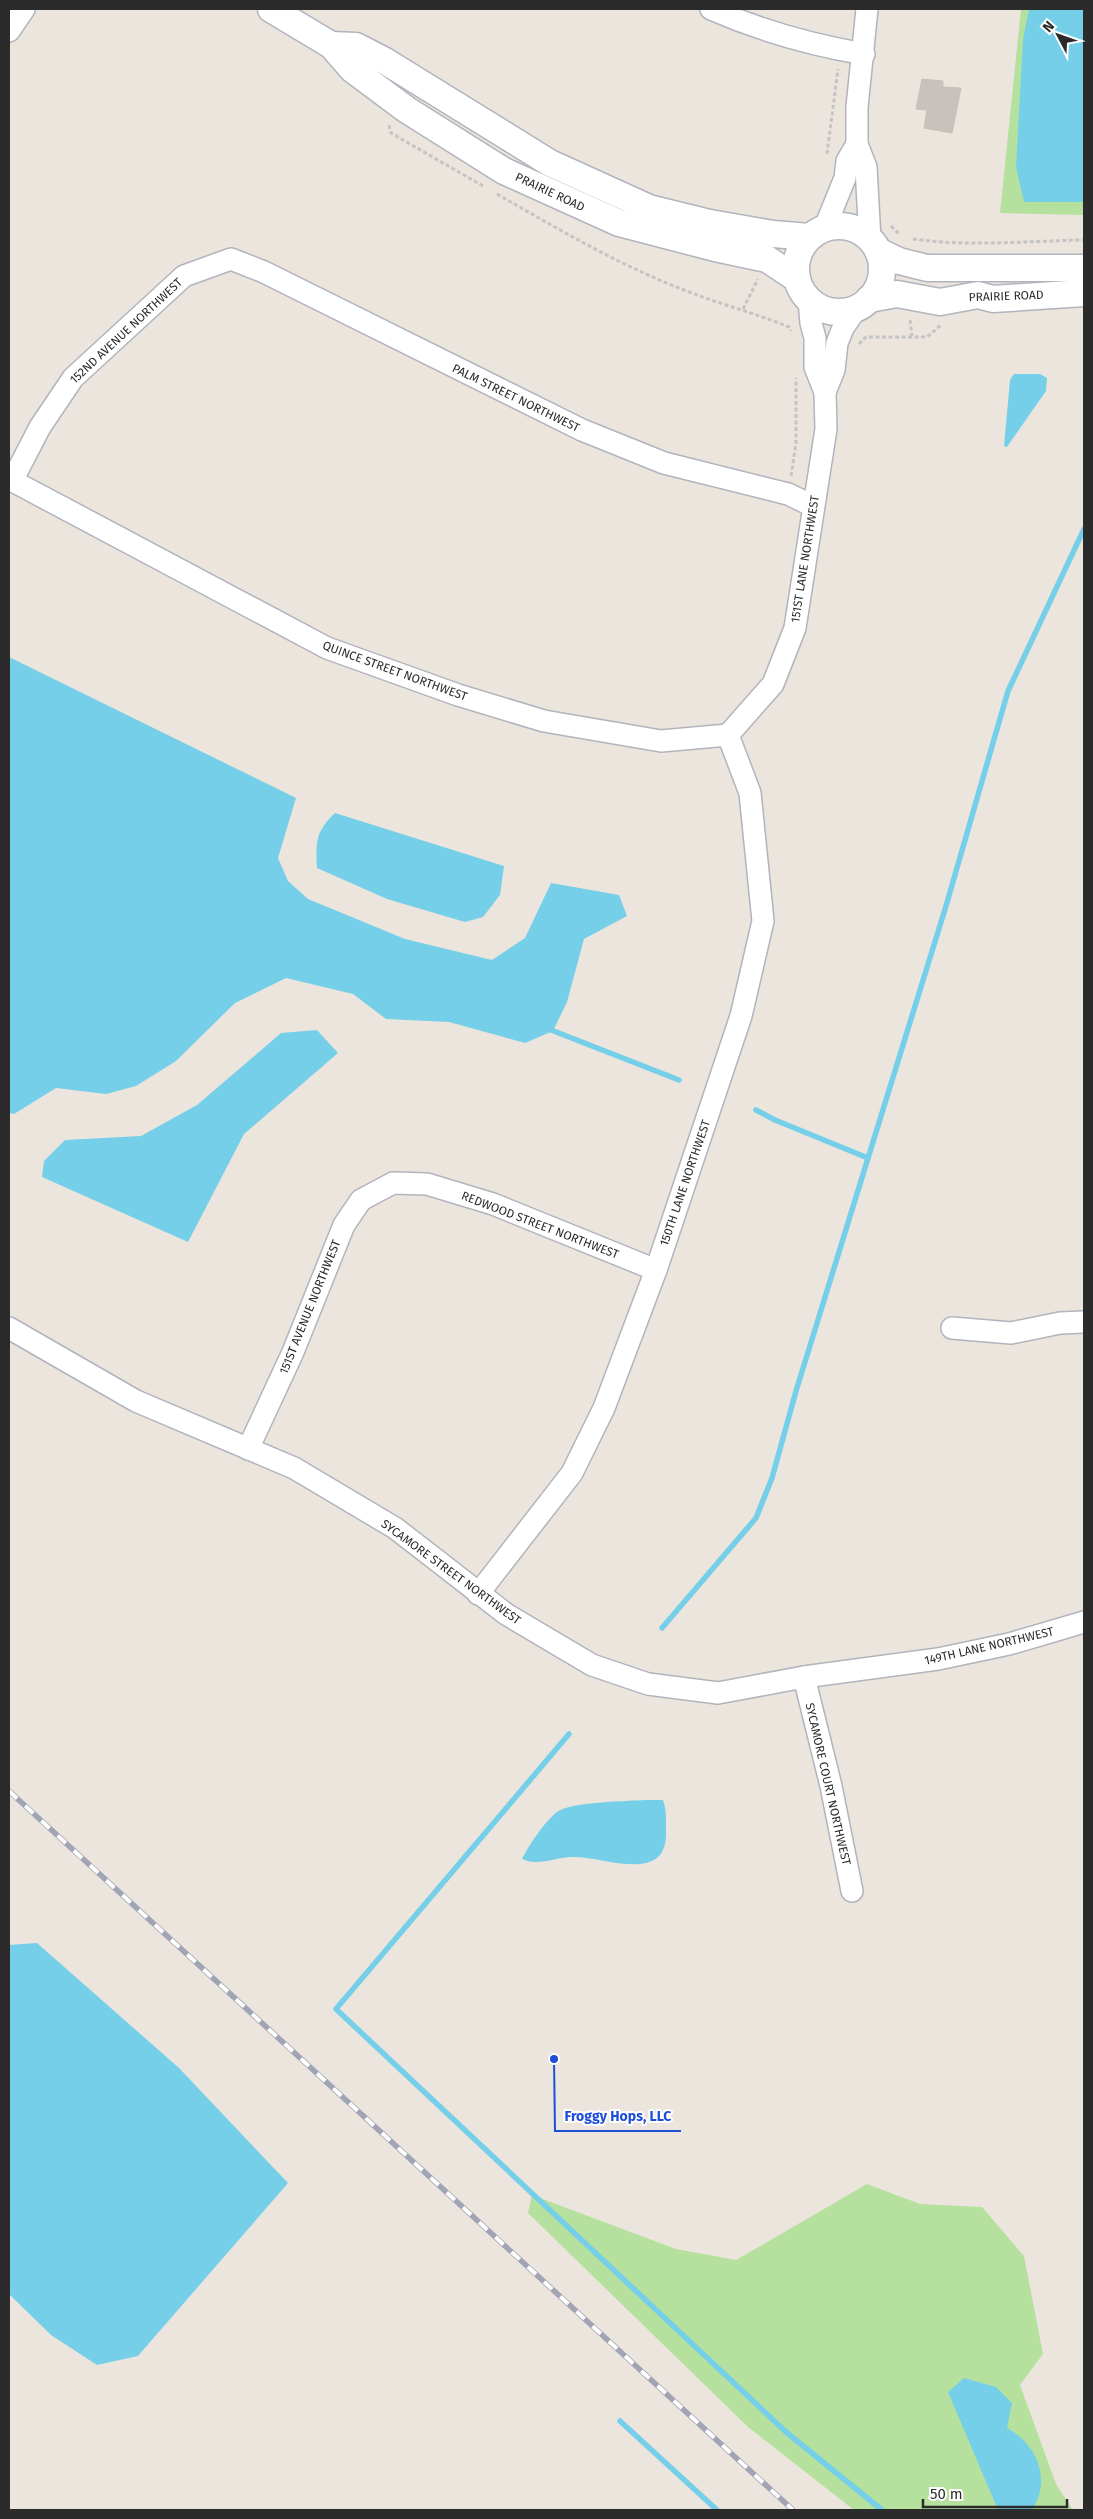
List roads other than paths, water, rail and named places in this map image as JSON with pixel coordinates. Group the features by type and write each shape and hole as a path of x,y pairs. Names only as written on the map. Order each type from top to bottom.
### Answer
{"street":[{"path":"9,31 24,9"},
{"name":"PRAIRIE ROAD","path":"270,9 331,45 352,69 377,89 504,171 619,223 705,246 767,259 831,311 897,294 940,302 978,295 993,299 1084,293"},
{"path":"711,9 742,23 840,50 864,54"},
{"path":"862,304 877,289 882,263 874,245 866,167 857,144 857,107 868,9"},
{"name":"PRAIRIE ROAD","path":"331,45 356,46 385,61 550,163 649,208 710,223 773,234 818,232 845,226 859,231 874,245 899,260 927,268 1084,268"},
{"path":"803,290 798,256 818,232 845,178 848,161 857,144"},
{"name":"152ND AVENUE NORTHWEST","path":"10,480 40,427 73,378 184,276 231,259"},
{"name":"PALM STREET NORTHWEST","path":"231,259 264,272 582,430 664,463 788,494 813,506"},
{"name":"151ST LANE NORTHWEST","path":"728,735 773,684 795,628 826,429 825,392 815,367 815,338 803,290"},
{"name":"151ST LANE NORTHWEST","path":"825,392 834,370 837,343 843,328 862,304"},
{"name":"QUINCE STREET NORTHWEST","path":"10,480 327,648 411,678 544,721 661,741 728,735"},
{"name":"150TH LANE NORTHWEST","path":"478,1594 572,1473 604,1408 656,1270 741,1016 763,921 750,792 728,735"},
{"name":"REDWOOD STREET NORTHWEST","path":"392,1183 427,1184 493,1204 656,1270"},
{"name":"151ST AVENUE NORTHWEST","path":"248,1449 294,1352 344,1225 361,1200 392,1183"},
{"path":"952,1328 1011,1333 1060,1323 1084,1322"},
{"name":"SYCAMORE STREET NORTHWEST","path":"9,1328 136,1401 294,1468 395,1528 506,1614 592,1665 648,1684 718,1693 804,1677"},
{"name":"149TH LANE NORTHWEST","path":"804,1677 938,1660 1009,1644 1084,1622"},
{"name":"SYCAMORE COURT NORTHWEST","path":"804,1677 831,1786 852,1891"}],"water":[{"path":"1029,9 1084,9 1084,202 1024,202 1016,167 1023,40"},
{"path":"1014,374 1040,374 1047,378 1046,391 1007,447 1004,446 1010,380"},
{"path":"9,657 296,798 278,858 288,881 308,899 405,939 492,960 525,938 551,883 619,895 627,916 584,939 567,1002 553,1031 525,1043 449,1022 386,1019 353,994 286,978 235,1003 176,1061 136,1086 106,1094 56,1088 14,1114 9,1113"},
{"path":"335,813 504,866 500,895 483,917 465,922 387,899 317,868 318,838 328,820"},
{"path":"317,1030 338,1053 244,1134 188,1242 42,1177 44,1161 65,1140 141,1136 197,1105 281,1033"},
{"path":"663,1800 665,1808 666,1834 663,1849 656,1859 645,1863 631,1864 575,1857 541,1862 522,1859 542,1827 557,1812 573,1806"},
{"path":"37,1943 179,2068 288,2183 138,2356 97,2365 51,2335 9,2294 9,1945"},
{"path":"964,2378 996,2387 1012,2403 1007,2428 1026,2443 1033,2453 1041,2475 1038,2499 1032,2510 998,2510 948,2392"}],"waterway":[{"path":"662,1628 756,1518 772,1478 796,1391 946,906 1008,691 1084,529"},
{"path":"546,1028 679,1080"},
{"path":"756,1110 775,1120 868,1158"},
{"path":"569,1734 336,2009 786,2432 882,2510"},
{"path":"620,2421 717,2510"}],"railway":[{"path":"9,1791 793,2510"}],"place":[{"name":"Froggy Hops, LLC","path":"554,2059"}]}
